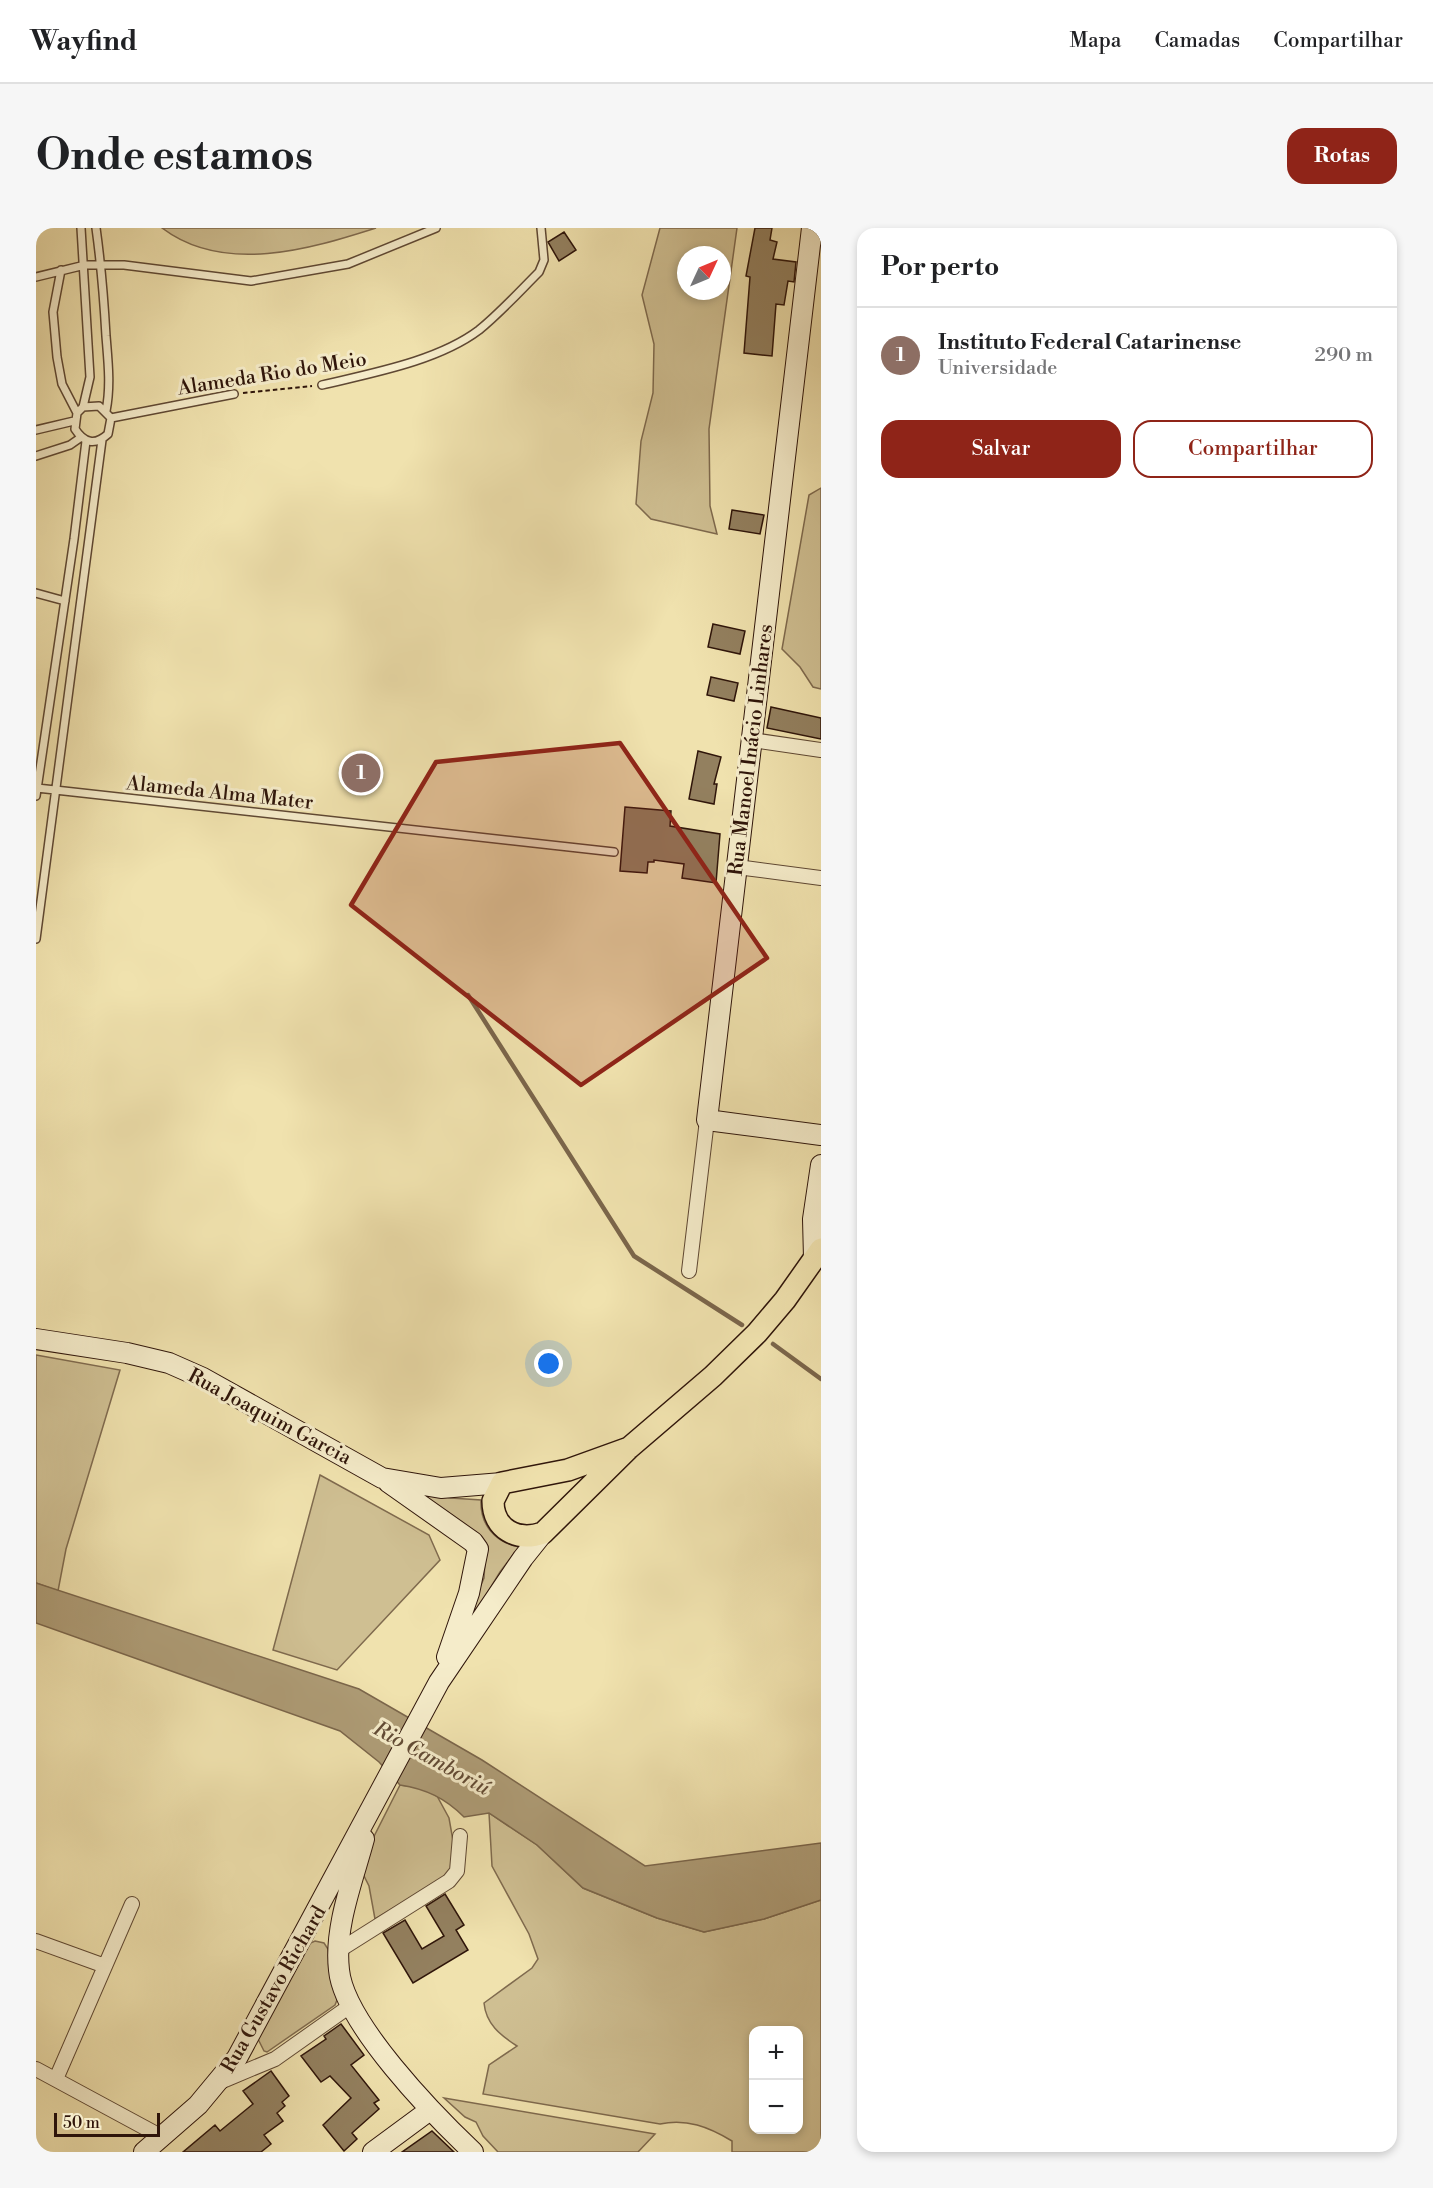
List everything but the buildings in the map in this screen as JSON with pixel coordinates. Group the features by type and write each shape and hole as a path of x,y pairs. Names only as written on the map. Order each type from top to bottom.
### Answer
{"main road":[{"name":"Rua Manoel Inácio Linhares","path":"707,1120 812,228"},
{"path":"707,1120 821,1134"},
{"path":"629,1448 568,1470 502,1483 493,1501 493,1510 504,1529 511,1534 530,1537 543,1533 629,1448 713,1376 757,1333 785,1300 818,1253 813,1219 821,1165"},
{"name":"Rua Joaquim Garcia","path":"36,1339 127,1353 170,1363 202,1378 382,1478 441,1488 502,1483"},
{"name":"Rua Gustavo Richard","path":"382,1478 473,1542 478,1549 469,1593 439,1682"},
{"name":"Rua Gustavo Richard","path":"144,2152 220,2082 243,2049 439,1682 522,1558 543,1533"},
{"name":"Rua Gustavo Richard","path":"339,1946 377,1798"},
{"path":"339,1946 339,1971 350,2006 430,2110 473,2152"},
{"path":"373,2152 430,2110"}],"street":[{"path":"752,740 821,750"},
{"path":"737,867 821,878"},
{"name":"Rua Manoel Inácio Linhares","path":"689,1271 707,1120"},
{"path":"339,1946 449,1881 457,1871 460,1836"},
{"path":"56,2079 132,1904"},
{"path":"36,1941 105,1966"},
{"path":"220,2082 275,2059 350,2006"},
{"path":"36,2069 162,2137"}],"lane":[{"path":"37,792 65,602 83,440 75,429 74,421 77,413 83,407 90,377 81,228"},
{"path":"96,228 101,265 110,395 106,411"},
{"path":"36,277 85,265 124,265 251,281 348,264 436,228"},
{"name":"Alameda Rio do Meio","path":"322,385 380,372 445,349 478,330 539,272 544,260 541,228"},
{"path":"61,270 53,312 57,357 62,384 77,413"},
{"name":"Alameda Rio do Meio","path":"111,418 234,394"},
{"path":"36,939 102,440 111,427 111,418 99,406 83,407"},
{"path":"36,430 74,421"},
{"path":"36,456 83,440 102,440"},
{"path":"36,593 65,602"},
{"name":"Alameda Alma Mater","path":"37,792 57,791 614,852"}],"path":[{"name":"Alameda Rio do Meio","path":"234,394 322,385"}],"highlighted area":[{"path":"620,743 767,958 581,1085 351,905 436,762"}],"shaded area":[{"path":"162,228 376,228 296,250 267,254 240,254 212,251 186,242"},
{"path":"660,228 737,228 731,271 731,246 677,246 677,300 727,300 709,429 710,506 717,534 651,519 636,504 641,441 653,393 654,344 642,295"},
{"path":"821,488 821,689 813,687 800,667 782,649 809,495"},
{"path":"36,1355 120,1370 66,1549 58,1591 36,1583"},
{"path":"320,1475 429,1535 440,1560 337,1670 273,1650"},
{"path":"416,1491 451,1498 481,1500 486,1525 496,1537 519,1547 500,1572 469,1623 465,1621 484,1578 485,1561"},
{"path":"400,1785 423,1788 437,1796 449,1818 457,1863 451,1874 375,1919 369,1886 359,1866"},
{"path":"489,1813 537,1845 583,1888 657,1918 704,1932 764,1919 821,1900 821,2152 732,2152 732,2141 697,2125 679,2122 660,2124 483,2094 489,2065 517,2046 505,2038 491,2023 484,2003 532,1968 538,1959 529,1934 492,1866"},
{"path":"315,1941 324,1943 328,1949 337,2000 335,2005 267,2052 264,2051 258,2039 306,1945"},
{"path":"444,2098 655,2134 638,2152 498,2152 483,2136 476,2122 465,2117"}],"water":[{"name":"Rio Camboriú","path":"36,1583 359,1689 482,1760 645,1866 821,1843 821,1900 764,1919 704,1932 657,1918 583,1888 537,1845 489,1813 464,1817 435,1795 400,1785 379,1762 340,1731 36,1623"}],"waterway":[{"path":"468,995 634,1256 742,1325"},
{"path":"773,1344 821,1379"}],"place":[{"name":"Instituto Federal Catarinense","path":"361,773"}]}
